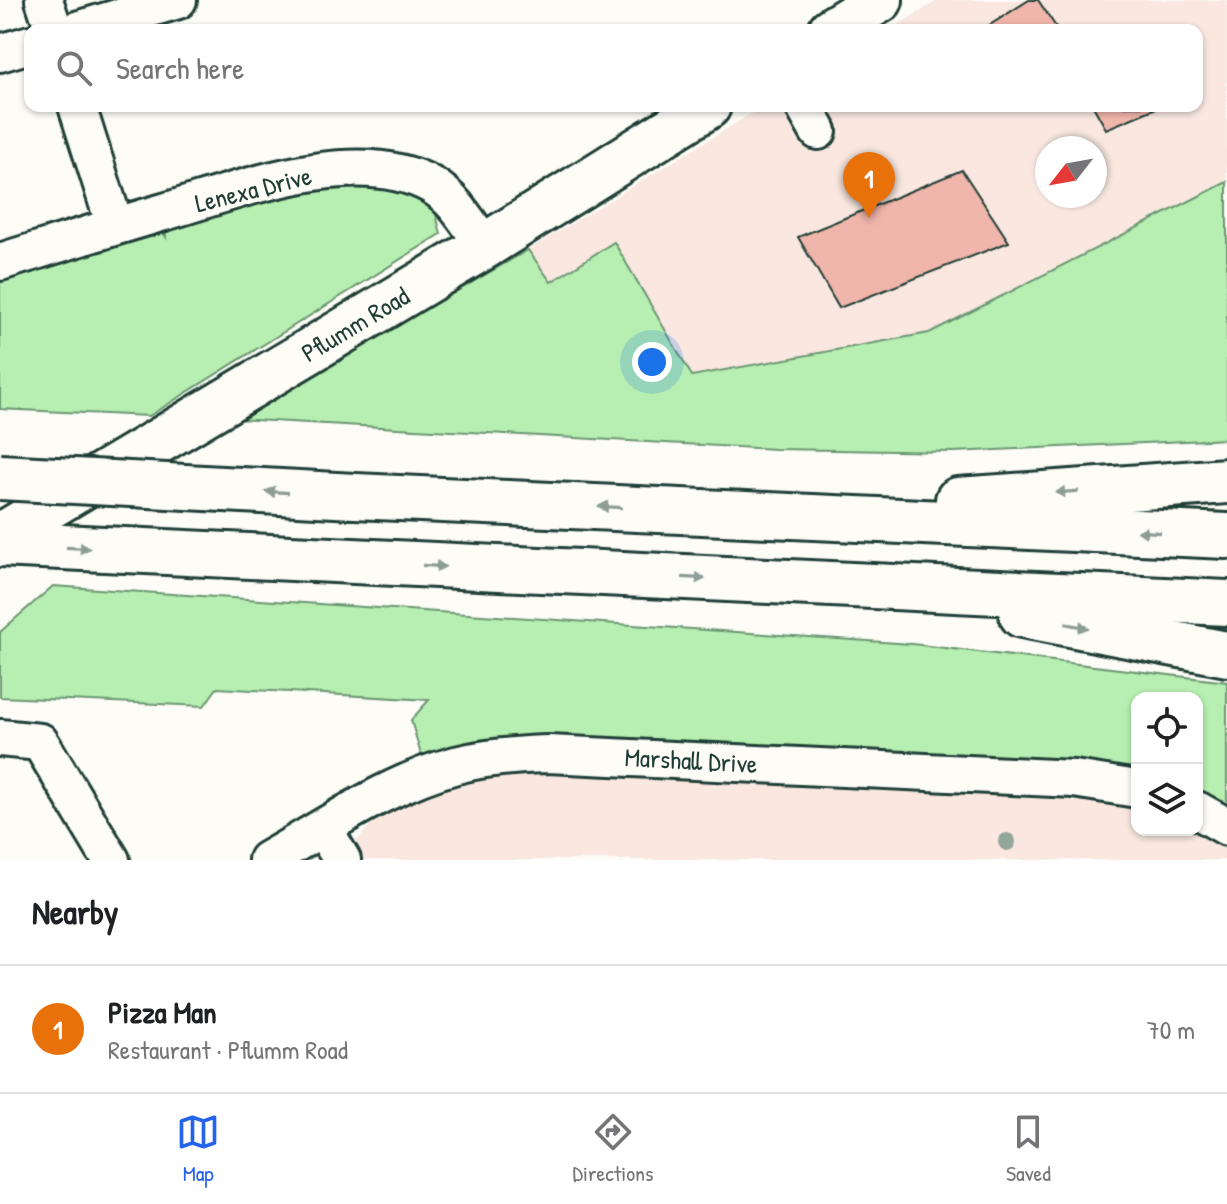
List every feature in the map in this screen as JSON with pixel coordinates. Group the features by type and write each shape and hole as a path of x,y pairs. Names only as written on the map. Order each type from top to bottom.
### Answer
{"main road":[{"path":"841,24 880,0"},
{"name":"Pflumm Road","path":"0,536 485,246 698,112"},
{"path":"0,477 1227,536"},
{"path":"772,514 1227,481"},
{"path":"0,544 1227,603"},
{"path":"862,585 1227,654"}],"street":[{"path":"44,0 52,24"},
{"path":"97,24 178,0"},
{"path":"0,53 24,46"},
{"path":"79,112 115,226"},
{"name":"Lenexa Drive","path":"0,262 270,181 356,169 407,176 433,187 454,204 485,246"},
{"path":"0,738 40,742 111,860"},
{"name":"Marshall Drive","path":"267,860 413,780 454,765 502,756 548,754 1074,779 1131,788"},
{"path":"1203,813 1227,827"},
{"path":"323,828 342,860"}],"shaded area":[{"path":"939,0 1227,0 1227,182 929,333 692,376 615,242 550,282 528,250 754,112 1203,112 1203,24 899,24"},
{"path":"532,768 1086,794 1131,802 1131,836 1203,836 1203,833 1227,845 1227,860 324,860 360,838 371,823 405,802 488,772"}],"green space":[{"path":"1227,182 1227,439 953,452 775,449 235,419 528,250 551,282 614,242 692,376 929,333"},
{"path":"351,184 405,190 434,207 441,234 149,416 0,409 0,274 161,230 166,237 165,228 276,195"},
{"path":"53,586 912,644 1227,682 1227,805 1203,791 1203,692 1131,692 1131,768 1080,761 548,737 421,755 411,720 429,700 217,688 204,706 0,697 0,632"}],"building":[{"path":"1029,0 1038,0 1054,24 991,24"},
{"path":"1096,112 1147,112 1106,129"},
{"path":"962,170 1009,242 839,308 798,237"}],"place":[{"name":"Pizza Man","path":"869,218"}]}
